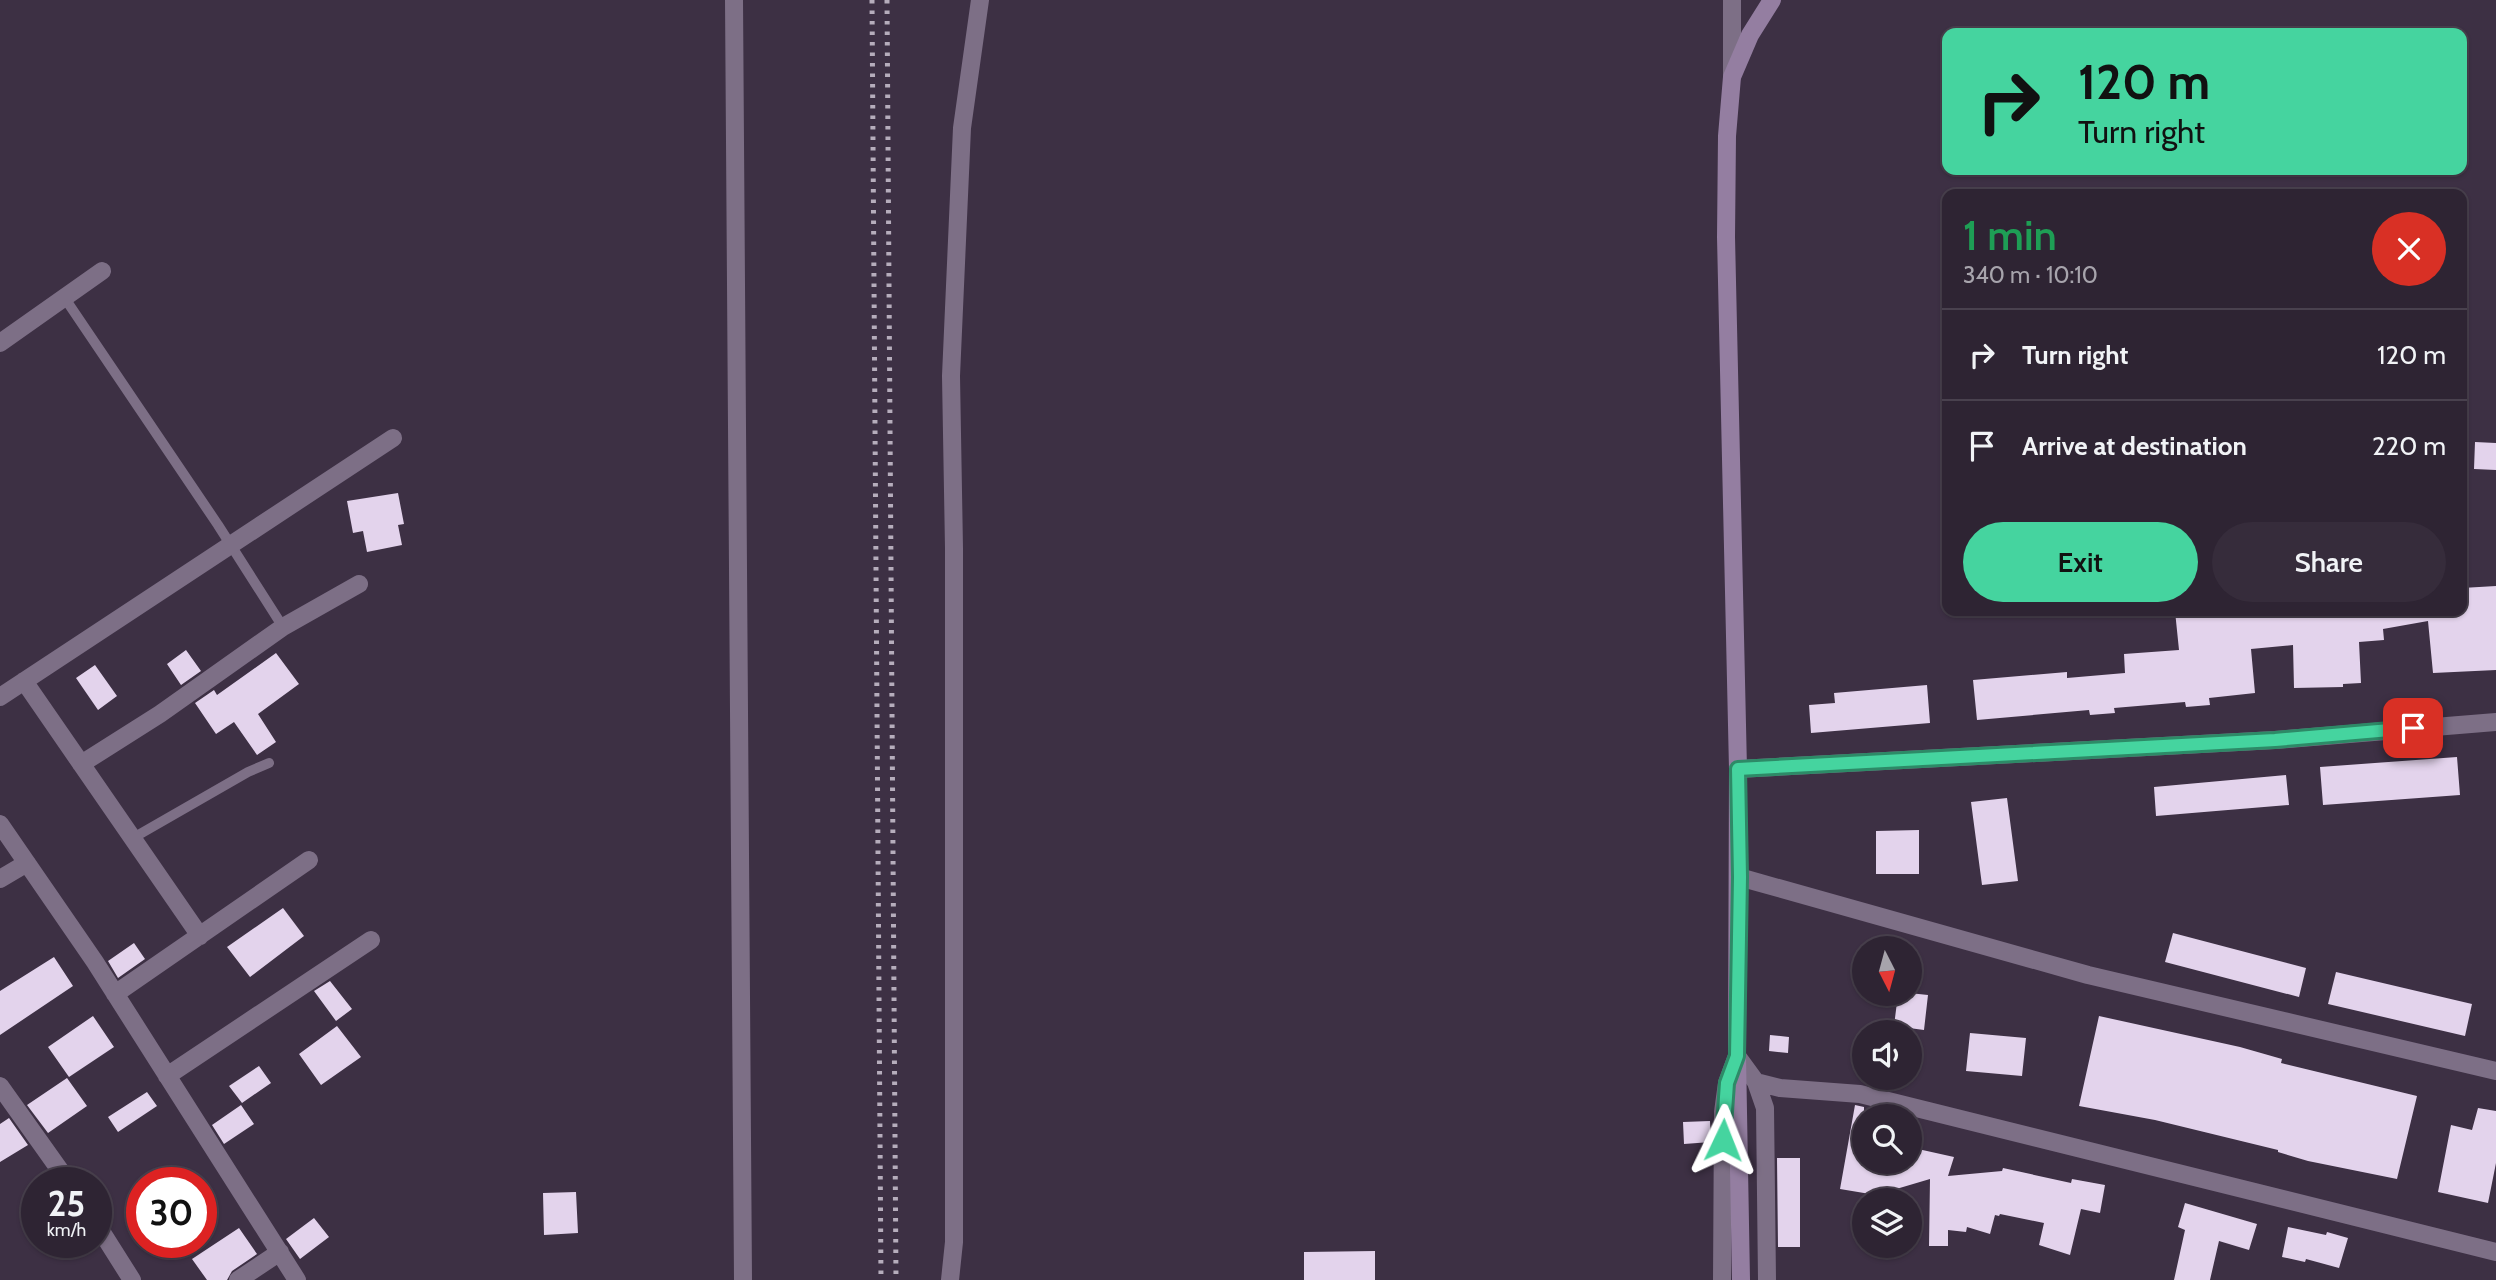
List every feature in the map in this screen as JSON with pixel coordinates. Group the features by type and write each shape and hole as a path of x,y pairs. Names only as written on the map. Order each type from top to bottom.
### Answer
{"main road":[{"path":"1741,1280 1737,1056 1740,877 1726,237 1727,136 1732,77 1750,35 1772,0"}],"street":[{"path":"734,0 743,1280"},
{"path":"950,1280 954,1242 954,575 951,376 962,128 980,0"},
{"path":"1731,0 1732,77"},
{"path":"0,343 102,271"},
{"path":"0,697 393,438"},
{"path":"82,764 160,714 283,627 359,584"},
{"path":"24,681 200,936"},
{"path":"1738,769 2275,740 2496,722"},
{"path":"0,824 115,994 297,1280"},
{"path":"115,994 309,860"},
{"path":"0,879 27,863"},
{"path":"1740,877 2088,975 2496,1071"},
{"path":"167,1076 372,940"},
{"path":"1737,1056 1756,1082 1765,1108 1767,1280"},
{"path":"1722,1280 1724,1112 1727,1083 1737,1056"},
{"path":"1756,1082 1780,1088 1860,1094 2496,1252"},
{"path":"0,1086 58,1167"},
{"path":"112,1248 132,1280"},
{"path":"238,1280 279,1252"}],"lane":[{"path":"64,297 218,525 283,627"},
{"path":"133,838 268,763"}],"building":[{"path":"2475,442 2496,443 2496,470 2474,469"},
{"path":"398,493 404,524 398,525 402,545 367,552 363,531 353,533 347,501"},
{"path":"2496,586 2496,670 2433,673 2428,621 2383,629 2384,640 2359,642 2361,683 2343,684 2343,687 2294,688 2293,645 2251,649 2255,693 2209,698 2210,705 2186,707 2185,702 2114,708 2115,713 2090,715 2089,710 1977,720 1973,680 2067,672 2067,678 2125,673 2124,654 2179,650 2176,616 2467,616 2467,588"},
{"path":"186,650 201,671 181,685 167,664"},
{"path":"276,653 299,684 258,714 276,742 257,755 234,722 216,734 195,703 214,690 217,695"},
{"path":"95,665 117,696 98,710 76,678"},
{"path":"1927,685 1930,723 1811,733 1809,705 1835,703 1834,693"},
{"path":"2457,757 2460,795 2323,805 2320,767"},
{"path":"2286,775 2289,805 2156,816 2154,787"},
{"path":"2007,798 2018,881 1982,885 1971,802"},
{"path":"1919,830 1919,874 1876,874 1876,831"},
{"path":"283,908 304,936 250,977 227,947"},
{"path":"2173,933 2306,968 2299,997 2165,962"},
{"path":"134,943 145,959 118,978 108,961"},
{"path":"54,957 73,986 0,1035 0,991"},
{"path":"2336,972 2472,1004 2465,1036 2328,1004"},
{"path":"330,981 352,1009 336,1021 314,991"},
{"path":"1922,994 1928,995 1924,1030 1922,1020 1895,1020 1896,1006 1922,1006"},
{"path":"93,1016 114,1047 69,1077 48,1047"},
{"path":"2099,1016 2240,1047 2282,1059 2281,1063 2417,1096 2397,1179 2308,1161 2278,1150 2155,1120 2079,1106"},
{"path":"337,1026 361,1057 321,1085 299,1054"},
{"path":"1970,1033 2026,1038 2022,1076 1966,1071"},
{"path":"1770,1035 1789,1037 1788,1053 1769,1051"},
{"path":"259,1066 271,1083 242,1103 229,1086"},
{"path":"67,1078 87,1106 48,1133 27,1105"},
{"path":"147,1092 157,1106 118,1132 108,1117"},
{"path":"241,1105 254,1124 224,1144 212,1125"},
{"path":"2478,1108 2496,1111 2496,1163 2488,1203 2438,1192 2451,1125 2472,1130"},
{"path":"9,1118 28,1145 0,1162 0,1124"},
{"path":"1710,1121 1711,1142 1684,1144 1683,1122"},
{"path":"1852,1122 1852,1174 1922,1174 1922,1150 1954,1157 1948,1176 2002,1171 2003,1168 2071,1183 2072,1179 2105,1185 2100,1213 2081,1209 2070,1255 2039,1245 2044,1223 2000,1214 1995,1215 1990,1234 1967,1227 1966,1232 1948,1230 1948,1246 1929,1246 1930,1179 1900,1188 1852,1188 1852,1191 1840,1189"},
{"path":"1777,1158 1800,1158 1800,1247 1778,1247"},
{"path":"576,1192 578,1233 544,1235 543,1193"},
{"path":"2185,1203 2257,1224 2249,1250 2219,1241 2210,1280 2174,1280 2185,1230 2178,1227"},
{"path":"314,1218 329,1237 300,1259 286,1239"},
{"path":"2288,1227 2326,1235 2327,1232 2348,1238 2339,1268 2306,1259 2305,1262 2282,1257"},
{"path":"239,1228 257,1254 232,1271 227,1280 207,1280 192,1259 217,1258 217,1243"},
{"path":"1375,1251 1375,1280 1304,1280 1304,1252"}],"railway":[{"path":"872,0 881,1280"},
{"path":"887,0 896,1280"}],"route":[{"path":"1723,1140 1727,1083 1737,1056 1740,877 1738,769 2275,740 2413,728"}]}
